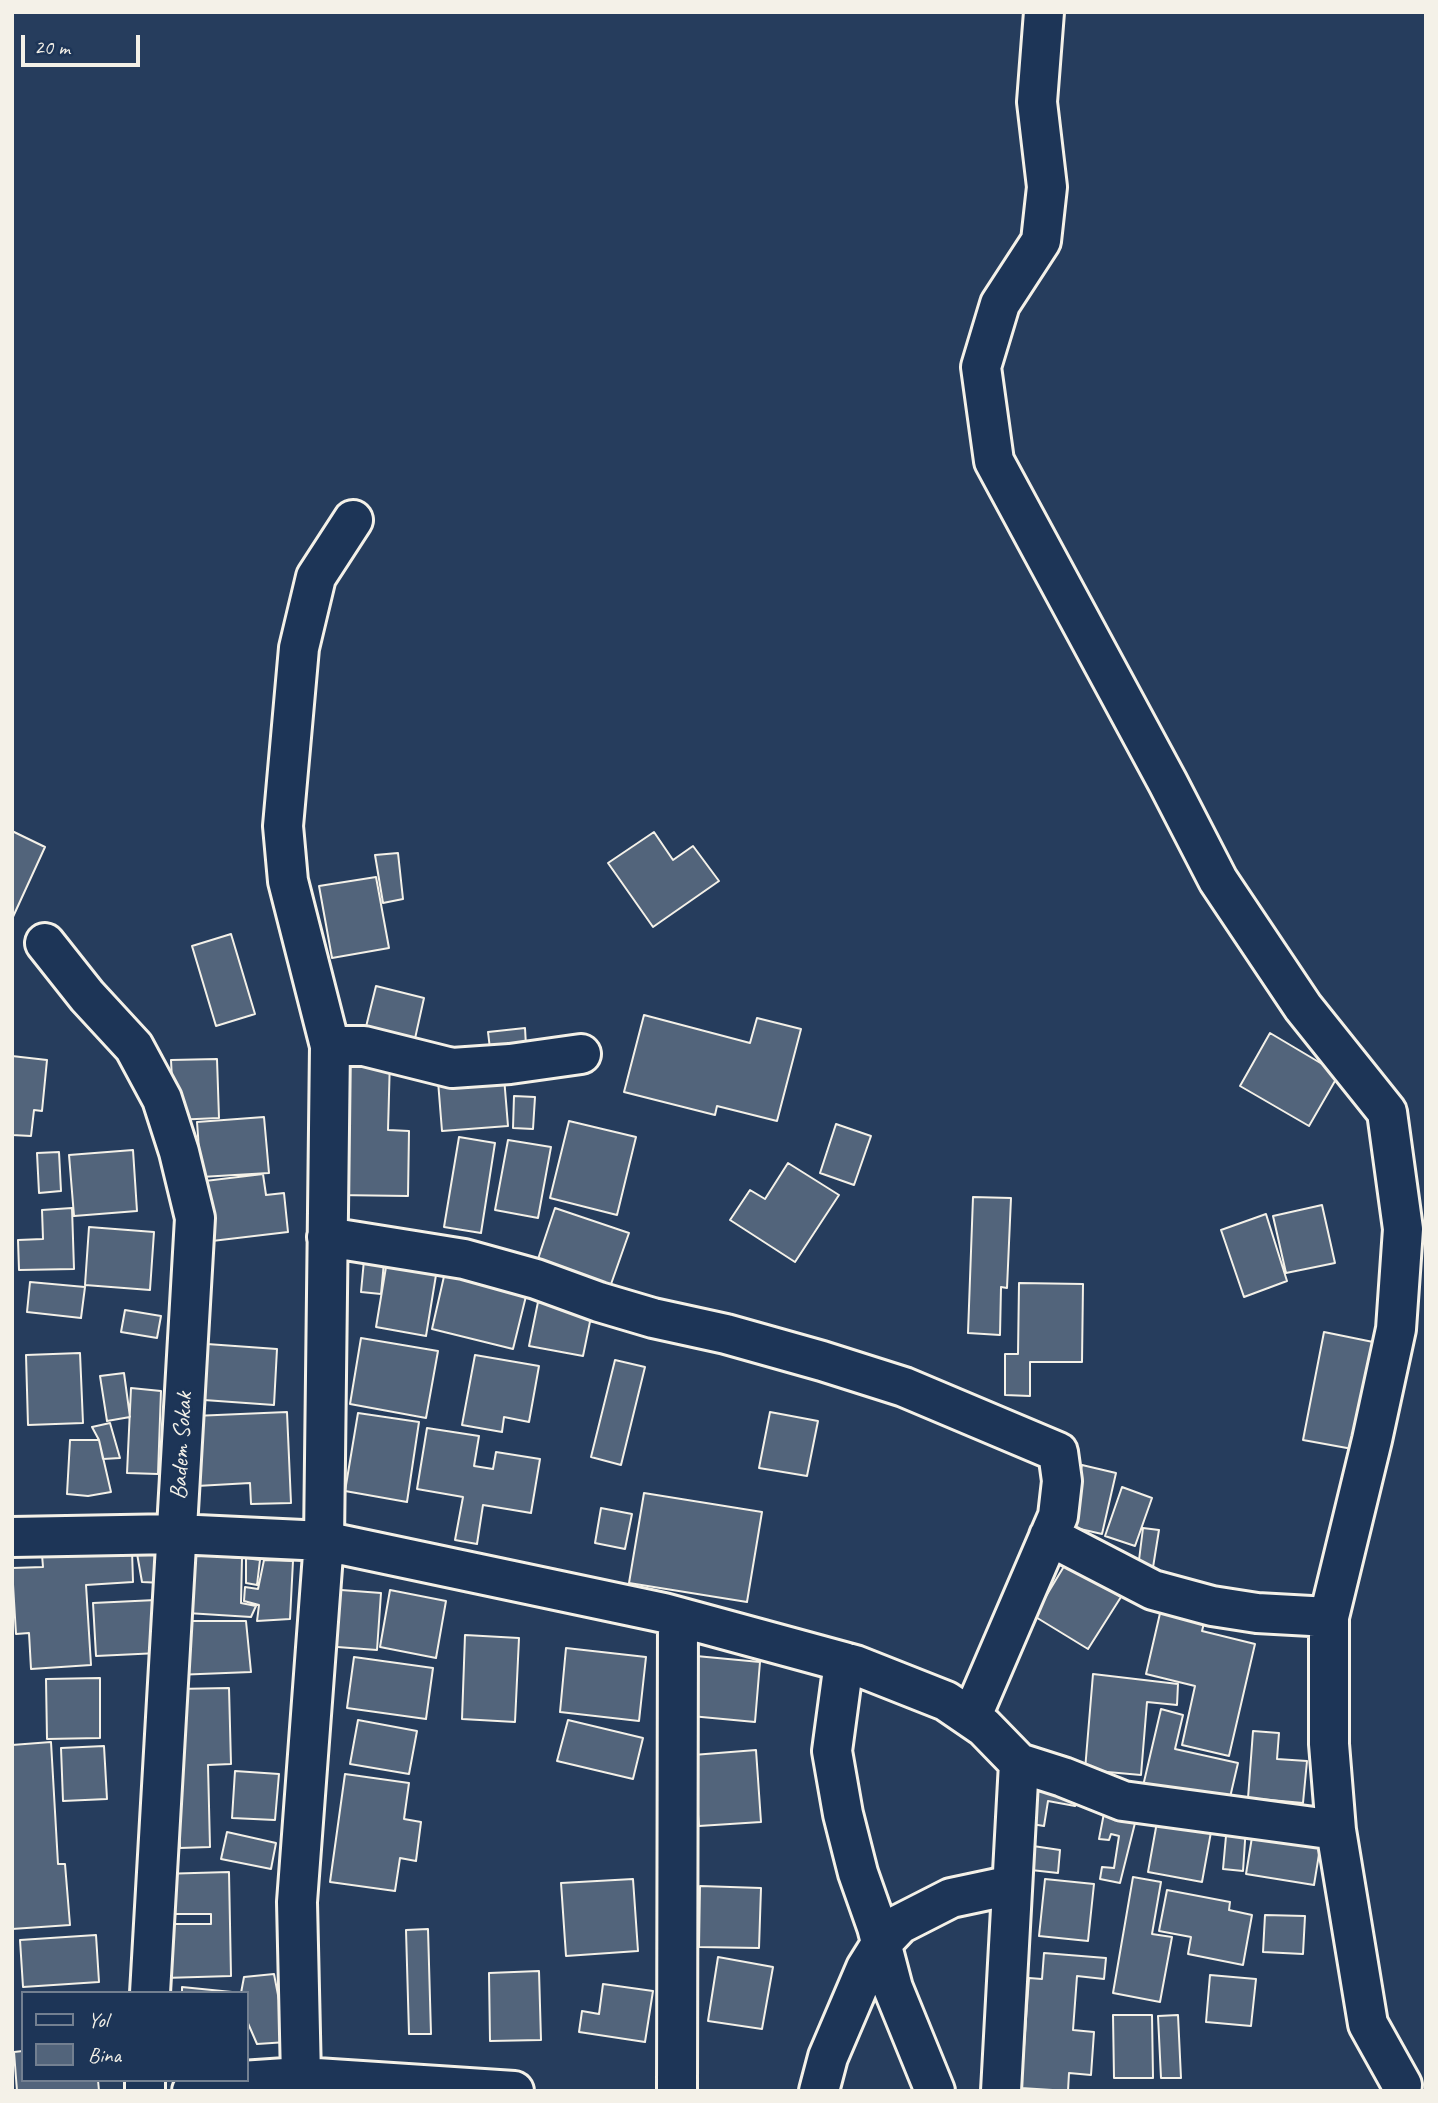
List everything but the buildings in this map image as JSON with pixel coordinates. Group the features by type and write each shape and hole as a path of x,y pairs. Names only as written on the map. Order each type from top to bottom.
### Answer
{"street":[{"path":"1044,12 1037,102 1047,187 1041,241 1000,304 981,367 994,461 1218,880 1303,1007 1387,1112 1403,1229 1396,1329 1329,1617 1329,1744 1336,1830 1368,2024 1408,2081"},
{"path":"301,2077 297,1902 324,1541 330,1046 288,881 283,826 299,648 316,577 353,520"},
{"name":"Badem Sokak","path":"45,943 87,996 134,1047 162,1099 179,1152 195,1218 150,1991"},
{"path":"330,1046 364,1046 452,1068 581,1055"},
{"path":"327,1237 464,1259 536,1279 653,1318 726,1334 904,1387 1058,1452 1062,1481 1058,1516 971,1718"},
{"path":"12,1537 176,1534 324,1541 678,1617 844,1662 946,1701 984,1727 1019,1763 1123,1801 1336,1830"},
{"path":"1049,1536 1153,1590 1212,1606 1329,1617"},
{"path":"677,2091 678,1617"},
{"path":"844,1662 832,1751 843,1814 893,1989 935,2091"},
{"path":"1001,2091 1019,1763"},
{"path":"819,2091 828,2057 866,1968 881,1944 900,1924 951,1898 1012,1885"},
{"path":"248,2081 301,2077 381,2087 514,2091"},
{"path":"192,2091 212,2083 227,2082"}]}
